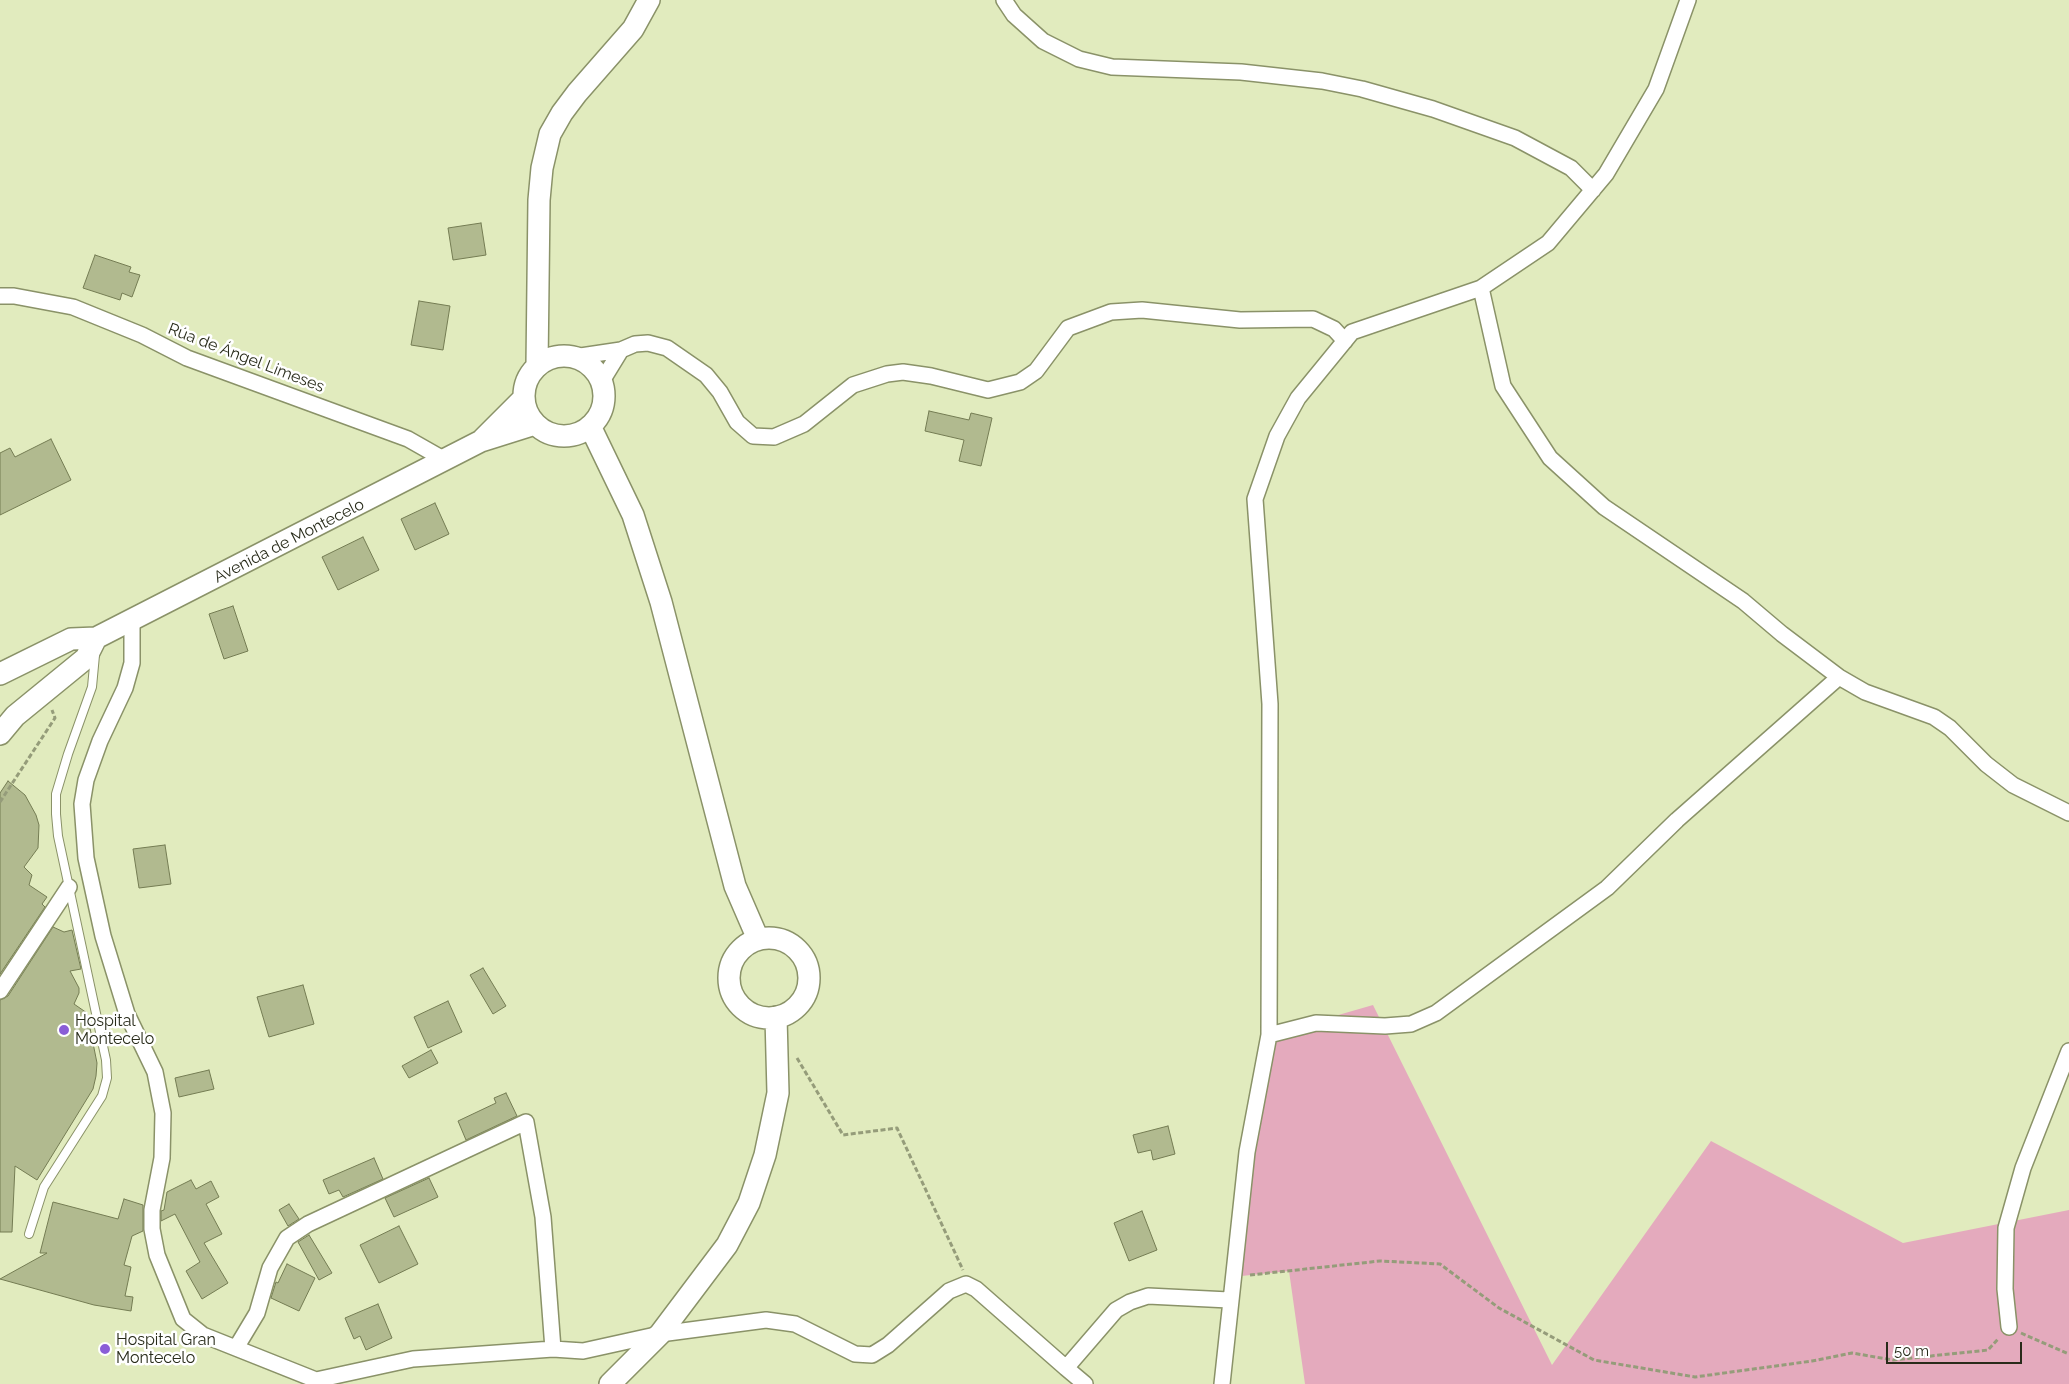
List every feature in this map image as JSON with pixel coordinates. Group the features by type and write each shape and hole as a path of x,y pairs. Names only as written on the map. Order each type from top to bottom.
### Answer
{"street":[{"path":"555,360 537,326 539,200 542,168 550,134 562,113 577,93 633,29 649,0"},
{"path":"1004,0 1014,15 1043,41 1079,59 1112,68 1241,72 1362,89 1433,109 1516,138 1570,168 1593,190"},
{"path":"1222,1384 1229,1300 1247,1152 1269,1035 1270,704 1255,499 1277,436 1298,398 1352,332 1481,288 1548,243 1606,174 1656,90 1688,0"},
{"path":"1481,288 1503,386 1550,458 1604,507 1744,602 1782,634 1839,677 1865,692 1934,717 1950,728 1986,764 2013,785 2069,813"},
{"name":"Rúa de Ángel Limeses","path":"0,296 14,296 73,307 142,335 187,358 408,439 445,460"},
{"path":"555,360 586,362 595,370 602,381 604,393 603,406 598,417 582,432 562,436 543,430 529,416 524,398 524,386 555,360 621,350 641,344 667,348 706,375 720,392 737,422 753,436 774,437 804,424 853,385 887,374 902,372 931,376 988,390 1020,382 1036,371 1068,328 1111,312 1142,310 1240,320 1313,318 1334,329 1345,341"},
{"path":"602,381 621,350"},
{"name":"Avenida de Montecelo","path":"481,441 524,398"},
{"name":"Avenida de Montecelo","path":"0,674 71,639 96,638 481,441 535,424"},
{"path":"590,426 636,524 661,602 735,886 758,939"},
{"path":"132,620 132,663 128,680 100,741 82,804 86,858 112,967 127,1014 155,1072 163,1113 162,1158 152,1210 152,1229 157,1255 183,1319 203,1335 316,1382 412,1359 553,1349 583,1351 660,1334 766,1320 795,1324 856,1354 872,1355 888,1345 949,1290 966,1284 976,1289 1085,1384"},
{"path":"0,734 15,716 86,658 96,638"},
{"path":"1269,1035 1316,1023 1385,1026 1411,1024 1436,1013 1607,888 1677,820 1839,677"},
{"path":"0,991 69,887"},
{"path":"771,937 784,940 795,947 803,957 808,969 809,982 806,994 798,1005 788,1013 776,1017 762,1018 750,1013 739,1005 731,993 728,980 730,966 741,949 758,939 771,937"},
{"path":"610,1384 660,1334 727,1245 749,1203 765,1155 778,1093 776,1017"},
{"path":"2009,1327 2005,1289 2006,1228 2023,1168 2069,1051"},
{"path":"236,1348 257,1313 270,1268 287,1238 308,1224 526,1122 543,1217 553,1349"},
{"path":"1066,1368 1116,1310 1130,1302 1148,1296 1229,1300"}],"lane":[{"path":"29,1234 44,1187 102,1096 107,1078 106,1060 58,836 56,794 92,687 96,638"}],"path":[{"path":"796,1057 843,1135 897,1128 964,1272 966,1284"},
{"path":"1232,1277 1380,1262 1440,1264 1498,1308 1594,1360 1695,1377 1812,1361 1852,1353 1892,1360 1988,1350 2009,1327 2069,1354"}],"shaded area":[{"path":"1373,1005 1552,1365 1711,1141 1903,1243 2069,1210 2069,1384 1305,1384 1289,1271 1232,1277 1269,1035"}],"building":[{"path":"481,223 486,255 453,260 448,228"},
{"path":"95,255 131,267 129,272 140,275 132,297 122,293 120,300 83,288"},
{"path":"419,301 450,306 443,350 411,345"},
{"path":"929,411 969,420 971,413 992,418 981,466 959,461 964,440 925,431"},
{"path":"51,439 71,480 0,515 0,453 10,448 15,457"},
{"path":"435,503 449,534 415,550 401,519"},
{"path":"363,537 379,570 338,590 322,557"},
{"path":"233,606 248,651 224,659 209,614"},
{"path":"8,781 25,795 36,815 39,825 38,848 24,867 32,875 29,885 47,897 42,904 45,907 0,974 0,793"},
{"path":"165,845 171,884 139,888 133,849"},
{"path":"53,927 64,932 72,930 81,969 70,971 79,988 74,1004 87,1013 97,1063 96,1076 93,1089 37,1180 15,1166 12,1232 0,1232 0,1000 8,996"},
{"path":"483,968 506,1006 493,1014 470,975"},
{"path":"303,985 314,1024 269,1037 257,997"},
{"path":"448,1001 462,1032 428,1048 414,1017"},
{"path":"431,1050 438,1063 409,1078 402,1066"},
{"path":"209,1070 214,1089 179,1097 175,1078"},
{"path":"506,1093 517,1116 466,1140 458,1121 496,1103 494,1098"},
{"path":"1168,1126 1175,1154 1153,1160 1151,1150 1138,1153 1133,1135"},
{"path":"374,1158 383,1179 343,1197 339,1190 329,1194 323,1180"},
{"path":"429,1178 438,1197 394,1217 385,1198"},
{"path":"191,1180 196,1189 211,1181 219,1197 206,1204 222,1234 204,1243 228,1283 202,1299 186,1271 200,1262 175,1214 161,1221 161,1211 164,1210 167,1192"},
{"path":"124,1199 143,1205 143,1231 132,1236 124,1265 131,1267 125,1296 133,1297 131,1311 94,1305 0,1279 47,1253 40,1253 53,1202 118,1219"},
{"path":"289,1204 299,1219 288,1226 279,1210"},
{"path":"1142,1211 1157,1250 1129,1261 1114,1223"},
{"path":"399,1226 418,1264 379,1283 360,1245"},
{"path":"309,1235 332,1273 319,1280 298,1242"},
{"path":"287,1264 315,1278 299,1311 271,1298 276,1282 278,1283"},
{"path":"378,1304 392,1338 366,1350 360,1336 354,1339 345,1318"}],"place":[{"name":"Hospital Montecelo","path":"64,1030"},
{"name":"Hospital Gran Montecelo","path":"105,1349"}]}
